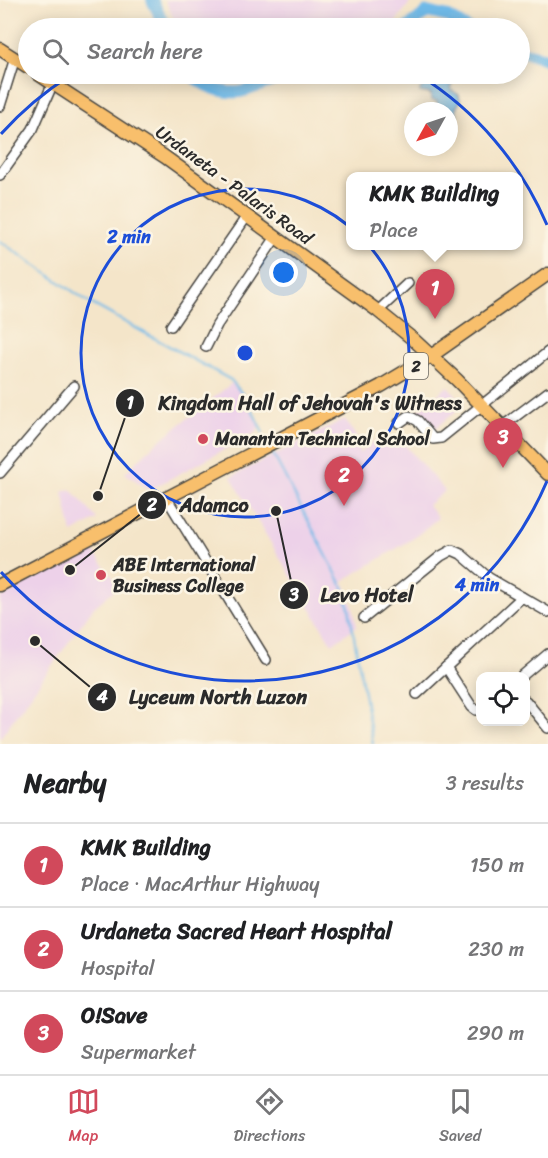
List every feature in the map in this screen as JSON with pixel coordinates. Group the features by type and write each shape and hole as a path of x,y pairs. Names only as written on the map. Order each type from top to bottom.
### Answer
{"main road":[{"path":"0,49 18,60"},
{"name":"Urdaneta - Palaris Road","path":"55,84 155,150 378,311 482,404 548,473"},
{"name":"2","path":"0,585 381,386 431,356 548,274"}],"street":[{"path":"0,106 15,58"},
{"path":"0,176 33,129 53,84"},
{"path":"171,326 247,216"},
{"path":"206,347 217,325 276,237"},
{"path":"378,311 408,283"},
{"path":"399,423 409,416 414,417 433,439 438,439 548,352"},
{"path":"0,473 74,387"},
{"path":"503,426 548,392"},
{"path":"166,497 266,660"},
{"path":"364,618 441,556 452,550 461,554 485,576 548,612"},
{"path":"417,694 522,597"},
{"path":"527,672 548,654"},
{"path":"446,668 476,710"},
{"path":"530,707 548,728"}],"shaded area":[{"path":"165,0 412,0 398,18 173,18"},
{"name":"Manantan Technical School","path":"232,383 245,399 259,426 257,432 149,490 125,473 153,446"},
{"path":"448,386 464,404 430,433 414,414"},
{"path":"345,419 360,443 359,454 379,437 386,446 398,437 445,491 428,505 438,518 414,538 343,581 353,607 357,626 332,644 231,477"},
{"path":"71,489 97,519 72,533 63,492"},
{"path":"90,547 119,586 93,608 0,738 0,598"}],"water":[{"path":"427,84 452,84 451,90 459,95 460,101 458,104 458,102 437,102 431,100 431,94 420,92 420,89"}],"waterway":[{"path":"152,0 161,18"},
{"path":"420,18 427,12 451,18"},
{"path":"530,53 548,60"},
{"path":"204,84 219,90 233,92 265,84"},
{"path":"0,241 90,303 231,380 248,401 263,433"},
{"path":"272,452 343,587 349,608 373,744"}],"place":[{"name":"KMK Building","path":"435,319"},
{"name":"Manantan Technical School","path":"203,439"},
{"name":"O!Save","path":"503,468"},
{"name":"Kingdom Hall of Jehovah's Witness","path":"98,496"},
{"name":"Urdaneta Sacred Heart Hospital","path":"344,506"},
{"name":"Levo Hotel","path":"276,511"},
{"name":"Adamco","path":"70,570"},
{"name":"ABE International Business College","path":"101,575"},
{"name":"Lyceum North Luzon","path":"35,641"}]}
